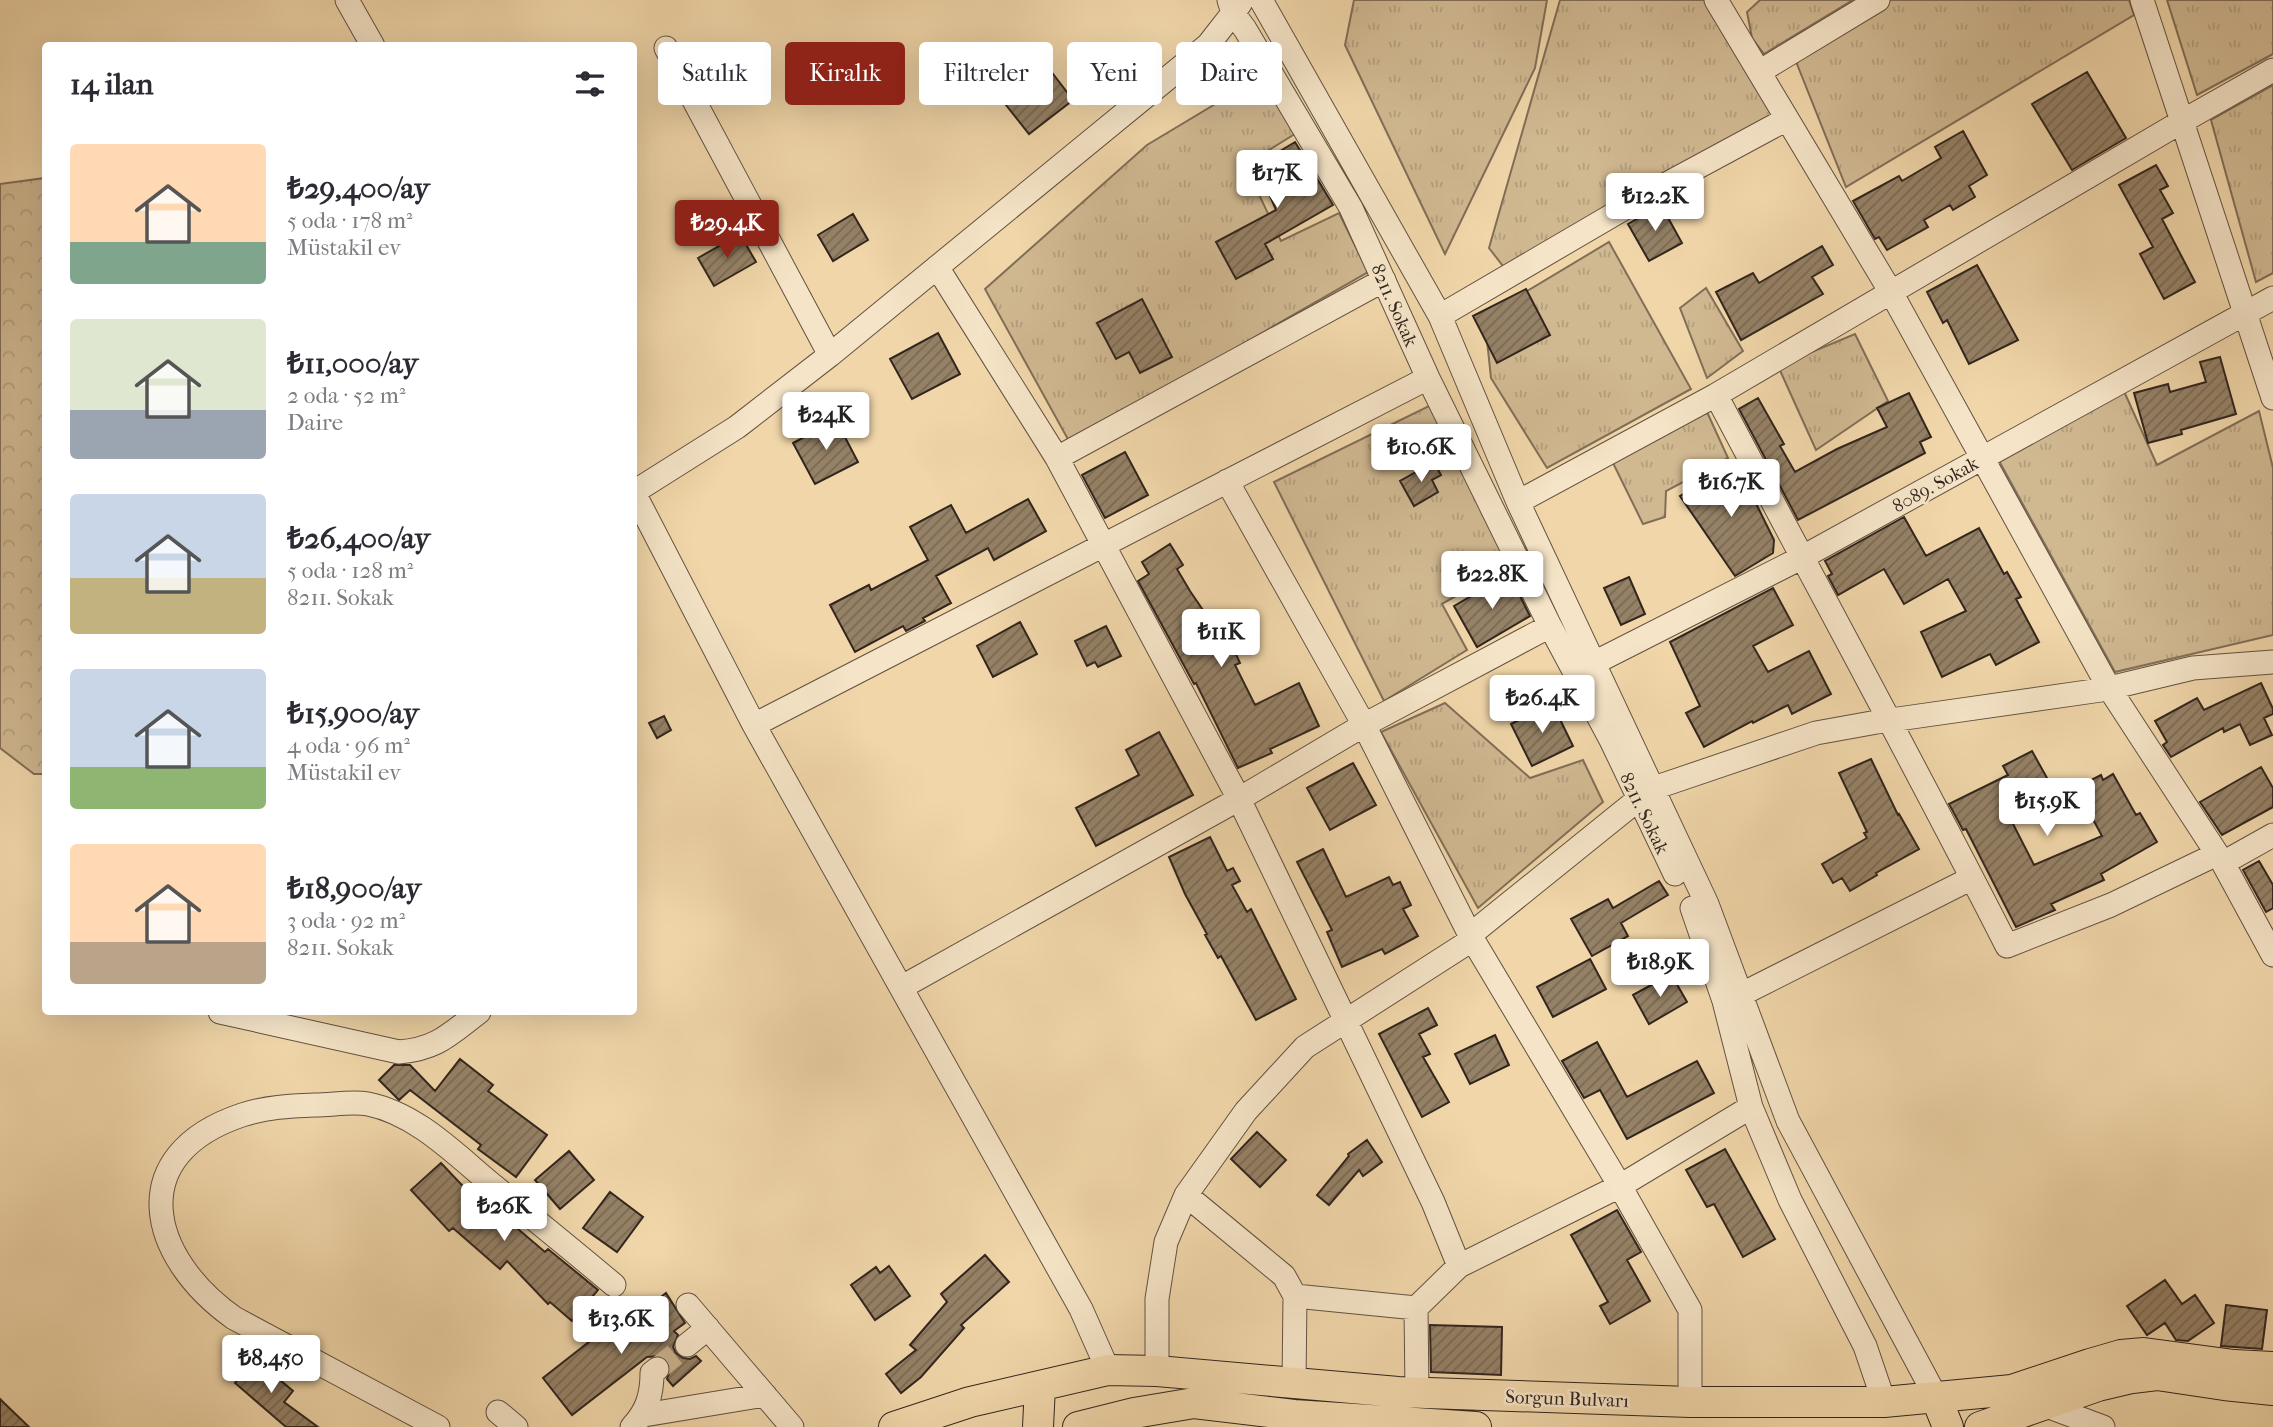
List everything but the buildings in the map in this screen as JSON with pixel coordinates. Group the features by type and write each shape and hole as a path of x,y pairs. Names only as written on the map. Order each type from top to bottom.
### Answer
{"main road":[{"name":"Sorgun Bulvarı","path":"894,1427 970,1402 1108,1370 1157,1371 1417,1393 1690,1402 1891,1415 1936,1397 2011,1390 2121,1355 2144,1353 2234,1365 2273,1367"},
{"path":"1108,1370 1138,1420"},
{"path":"1980,1427 2098,1386 2132,1378 2157,1375 2273,1390"},
{"path":"1038,1427 1040,1386"},
{"path":"1936,1397 1948,1427"},
{"path":"1078,1427 1138,1420 1194,1404 1280,1421 1476,1427"}],"street":[{"path":"347,0 371,42"},
{"path":"1759,72 1878,0"},
{"path":"2142,0 2273,398"},
{"path":"1717,1 1892,294 2109,688 2220,858 2273,955"},
{"path":"637,491 737,427 830,355 1208,45 1238,10 1267,3 1440,316 1518,502 1594,663 1644,794 1707,904 1788,1121 1936,1397"},
{"name":"8211. Sokak","path":"1238,10 1351,208 1428,379 1550,625 1611,740 1644,794 1695,914 1724,1001 1751,1107 1790,1200 1865,1346 1891,1415"},
{"path":"1518,502 1716,395 2273,70"},
{"path":"696,105 830,355"},
{"path":"1440,316 1659,188 1787,119"},
{"path":"937,267 1057,458 1239,799 1433,1202 1459,1266"},
{"path":"1057,458 1384,280"},
{"name":"8089. Sokak","path":"1594,663 1801,558 2273,298"},
{"path":"754,725 1428,379"},
{"path":"1716,395 1801,558 1891,720 2007,946 2111,905 2273,835"},
{"path":"1227,481 1364,725 1470,935 1620,1186 1690,1310 1690,1402"},
{"path":"637,499 754,725 1081,1309 1108,1370"},
{"path":"902,986 1239,799 1364,725 1550,625"},
{"path":"1157,1371 1157,1299 1166,1241 1186,1195 1246,1111 1305,1047 1467,943 1470,935 1644,794 1815,733 2109,688 2193,668 2273,662"},
{"path":"1742,994 1972,878"},
{"path":"233,1015 399,1052 439,1043 475,1015"},
{"path":"438,1427 234,1318 212,1302 192,1282 170,1246 160,1214 162,1189 167,1175 182,1152 222,1124 261,1110 282,1106 366,1104 387,1110 426,1131 614,1285"},
{"path":"1417,1393 1416,1308 1459,1266 1620,1186 1751,1107"},
{"path":"1186,1195 1284,1276 1295,1296 1294,1384"},
{"path":"1295,1296 1416,1308"},
{"path":"688,1305 792,1427"},
{"path":"687,1345 708,1328"},
{"path":"638,1421 652,1390 652,1373 657,1368"},
{"path":"638,1421 765,1395"},
{"path":"2044,1405 2103,1427"},
{"path":"498,1412 516,1427"}],"green space":[{"path":"1354,0 1547,0 1535,68 1445,254 1345,45"},
{"path":"1560,0 1708,0 1783,113 1506,270 1489,248"},
{"path":"1760,0 1853,0 1764,54 1752,38 1747,12"},
{"path":"1890,0 2129,0 2134,15 1846,187 1793,54"},
{"path":"2167,0 2273,0 2273,54 2197,95"},
{"path":"2273,85 2273,273 2256,282 2211,120"},
{"path":"1214,105 1277,105 1298,132 1245,165 1281,241 1339,213 1368,272 1070,443 985,289 1147,145"},
{"path":"42,178 42,774 34,774 0,748 0,184"},
{"path":"1609,242 1691,389 1547,468 1491,378 1486,331 1492,312"},
{"path":"1706,288 1743,351 1707,378 1680,308"},
{"path":"1855,334 1888,401 1816,450 1778,366"},
{"path":"2123,389 2157,465 2259,411 2273,468 2273,635 2115,672 1998,459"},
{"path":"1431,405 1509,566 1442,604 1467,650 1384,701 1274,482"},
{"path":"1707,412 1728,458 1666,491 1665,517 1643,524 1611,459"},
{"path":"1445,703 1530,778 1583,760 1603,802 1478,908 1381,732"}],"tunnel":[{"path":"657,1369 687,1345"}]}
